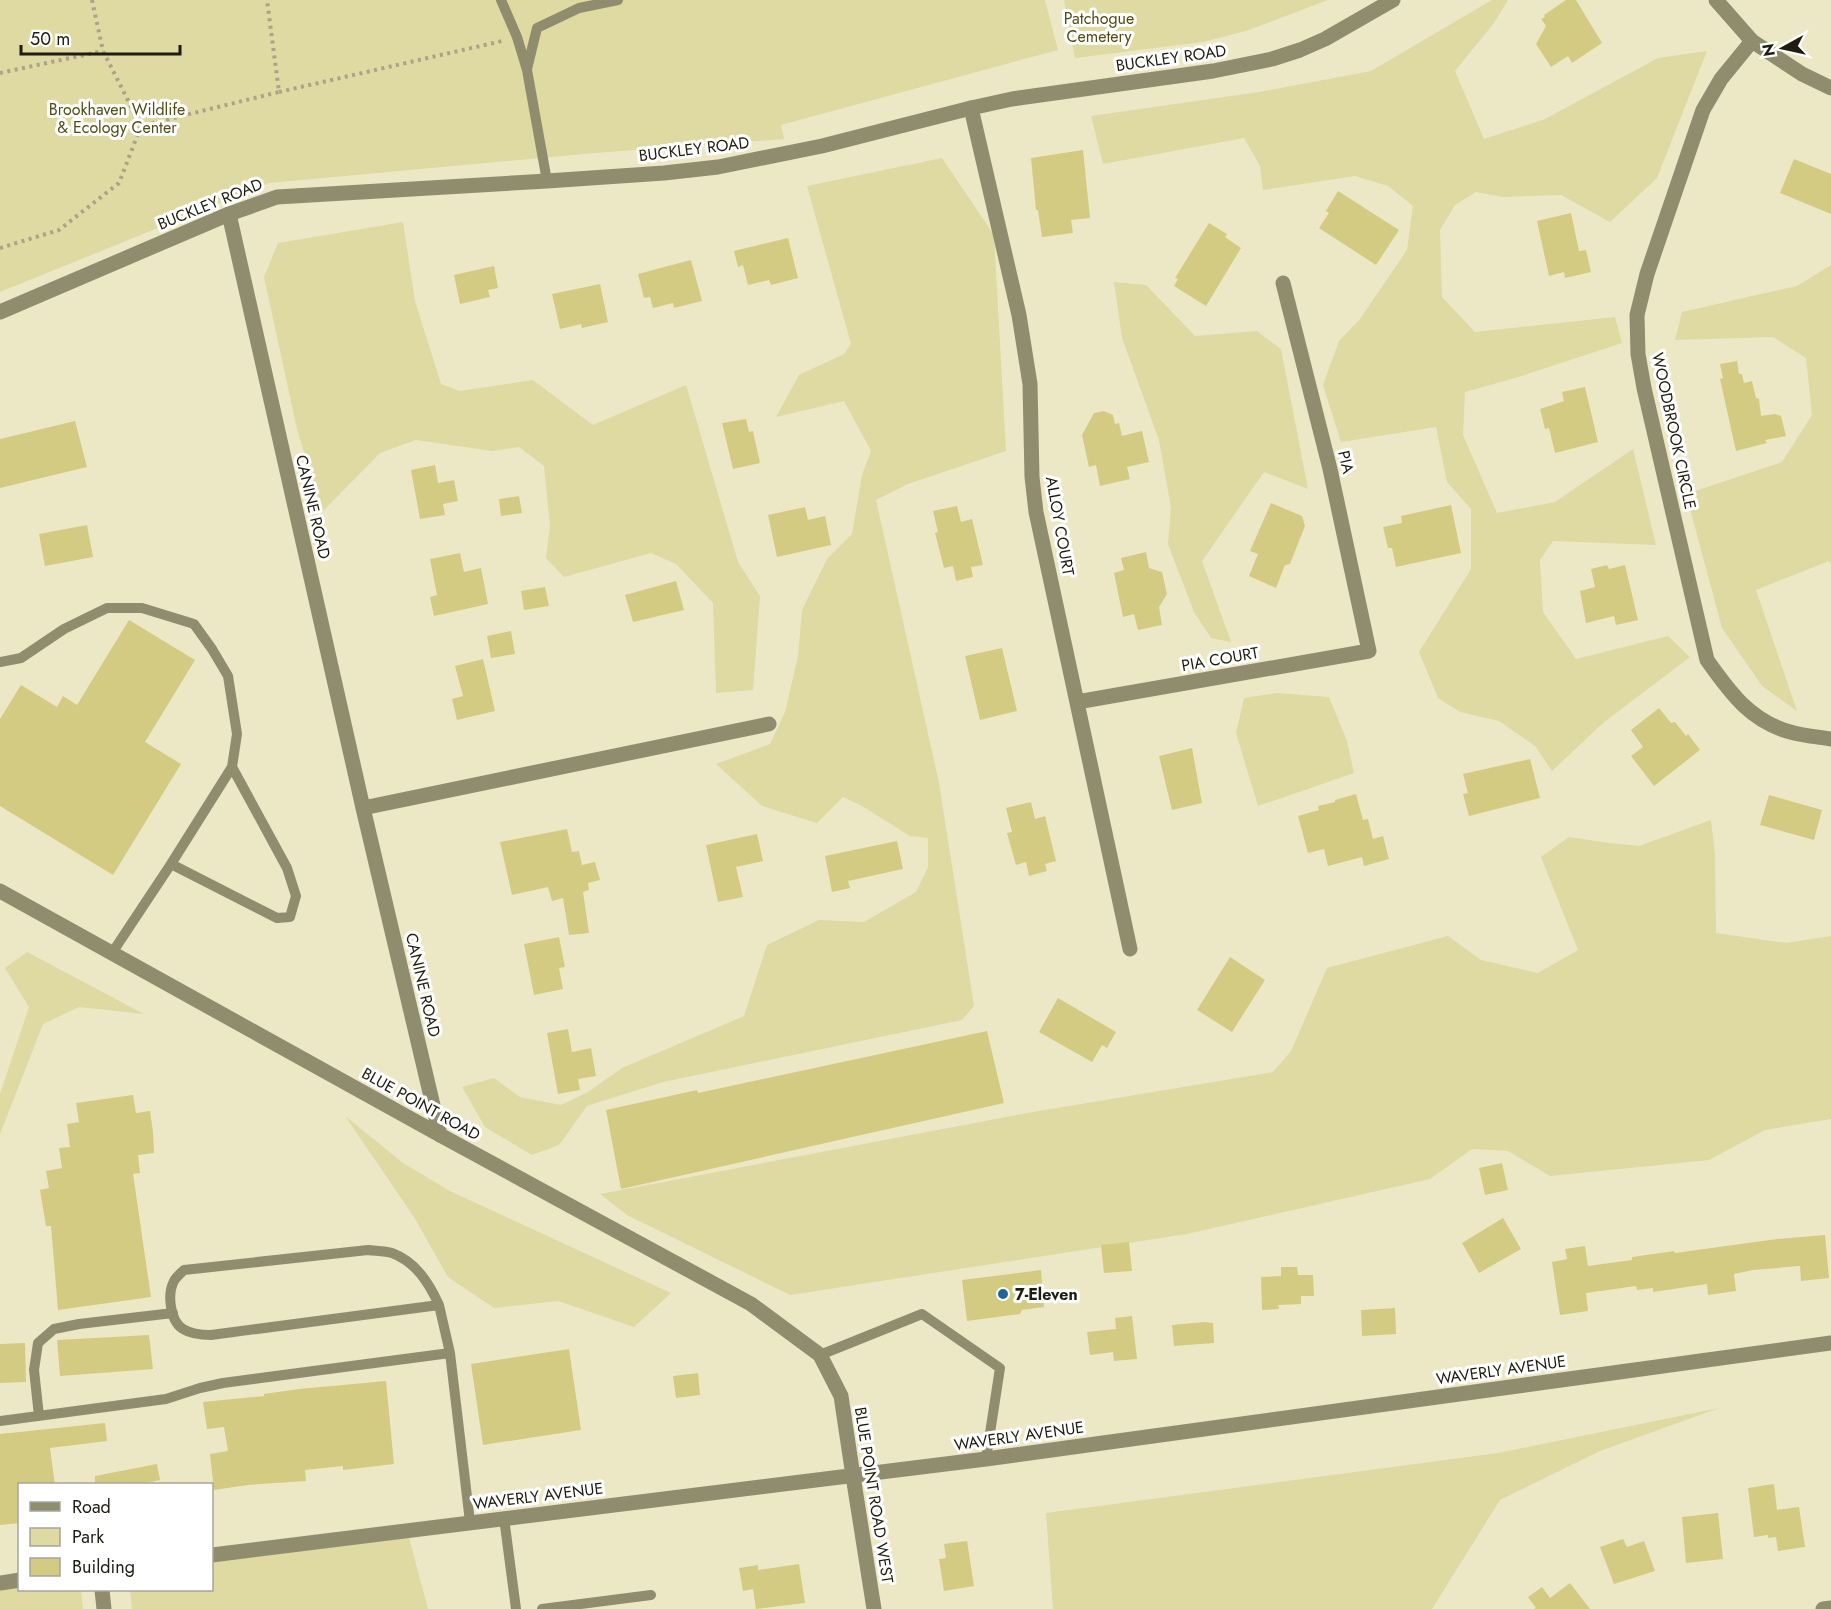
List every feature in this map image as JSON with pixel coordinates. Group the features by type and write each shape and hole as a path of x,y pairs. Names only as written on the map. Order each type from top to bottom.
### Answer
{"street":[{"name":"BUCKLEY ROAD","path":"0,312 229,214 277,196 547,181 718,167 822,146 970,108 1048,93 1214,70 1272,59 1325,39 1393,0"},
{"path":"1716,0 1752,41 1802,74 1831,88"},
{"name":"WOODBROOK CIRCLE","path":"1752,41 1721,79 1703,110 1647,274 1637,315 1638,354 1707,660 1725,687 1745,709 1759,718 1793,733 1831,739"},
{"name":"ALLOY COURT","path":"970,108 1019,315 1030,384 1032,477 1036,512 1130,949"},
{"name":"CANINE ROAD","path":"229,214 363,808 440,1135"},
{"name":"PIA","path":"1283,283 1330,469 1369,651"},
{"name":"PIA COURT","path":"1077,702 1369,651"},
{"path":"363,808 769,724"},
{"name":"BLUE POINT ROAD","path":"0,891 751,1304 820,1355"},
{"name":"WAVERLY AVENUE","path":"213,1555 986,1459 1831,1343"},
{"name":"BLUE POINT ROAD WEST","path":"820,1355 841,1396 874,1609"},
{"path":"0,1583 18,1580"},
{"path":"102,1591 104,1609"},
{"path":"1823,1609 1831,1608"}],"lane":[{"path":"501,0 517,37 527,70 547,181"},
{"path":"527,70 537,28 579,8 618,0"},
{"path":"0,662 21,658 64,629 107,608 142,608 194,624 228,676 237,734 232,767 112,953"},
{"path":"171,864 277,918 290,917 296,896 287,868 232,767"},
{"path":"439,1305 198,1335 184,1330 177,1324 171,1295 174,1280 184,1270 368,1250 391,1253 412,1265 429,1283 439,1305 450,1353 470,1522"},
{"path":"39,1416 34,1370 38,1343 54,1329 173,1313"},
{"path":"820,1355 922,1314 1000,1368 986,1459"},
{"path":"0,1421 166,1400 223,1383 450,1353"},
{"path":"504,1518 516,1609"},
{"path":"542,1609 651,1594"}],"path":[{"path":"0,248 59,230 119,183 141,126 103,51 92,0"},
{"path":"267,0 279,92"},
{"path":"141,126 517,37"},
{"path":"0,73 103,51"}],"green space":[{"name":"Brookhaven Wildlife & Ecology Center","path":"0,0 1045,0 1058,50 781,125 784,139 595,153 269,183 0,292"},
{"name":"Patchogue Cemetery","path":"1064,0 1328,0 1246,31 1203,42 1075,58"},
{"path":"1492,0 1508,0 1494,23 1455,71 1484,139 1545,119 1658,58 1707,51 1657,178 1610,222 1561,195 1502,197 1476,192 1455,205 1440,230 1442,297 1475,332 1615,317 1622,343 1465,392 1463,435 1497,513 1555,502 1633,449 1656,545 1553,541 1540,560 1543,612 1576,659 1668,636 1690,657 1603,723 1552,771 1535,746 1499,721 1460,712 1438,698 1419,652 1471,569 1471,509 1447,482 1436,427 1341,442 1323,385 1339,341 1360,319 1407,250 1413,206 1388,186 1355,176 1263,190 1260,166 1244,138 1103,164 1091,116 1259,92 1371,71"},
{"path":"942,158 994,235 1006,451 908,484 876,500 939,783 974,1006 962,1020 663,1082 587,1106 559,1145 532,1155 485,1127 462,1087 494,1078 520,1097 561,1105 588,1092 622,1068 744,1016 767,945 819,920 864,922 916,892 928,867 928,838 910,836 843,797 817,823 762,806 716,764 770,744 785,712 798,656 802,610 827,559 852,534 862,475 871,451 844,401 776,417 799,375 844,354 851,344 807,186"},
{"path":"403,222 415,301 441,384 460,391 533,380 593,425 686,385 738,562 760,596 753,690 716,693 713,603 676,564 651,553 564,577 546,558 550,526 544,466 519,447 492,451 416,440 380,453 322,512 297,429 264,277 278,243"},
{"path":"1831,265 1831,565 1829,561 1756,590 1797,711 1762,686 1722,628 1686,494 1782,462 1812,415 1806,358 1773,337 1675,340 1682,312 1797,286"},
{"path":"1114,282 1146,285 1195,336 1257,331 1281,349 1308,489 1264,472 1202,561 1231,642 1211,638 1194,612 1168,544 1171,508 1159,440 1122,338"},
{"path":"1277,693 1329,697 1347,741 1354,773 1258,806 1236,733 1244,698"},
{"path":"1711,820 1715,854 1716,933 1786,943 1831,936 1831,1119 1765,1130 1709,1160 1550,1176 1508,1151 1472,1149 1430,1179 1187,1234 790,1295 627,1215 600,1194 1027,1113 1273,1072 1291,1051 1327,968 1448,936 1481,960 1538,973 1578,950 1541,857 1569,837 1639,846"},
{"path":"27,952 144,1014 79,1007 43,1024 0,1134 0,1094 29,1007 5,968"},
{"path":"345,1116 403,1163 450,1191 671,1293 634,1327 558,1301 494,1308 448,1277 414,1217"},
{"path":"1719,1408 1600,1451 1500,1500 1432,1609 1053,1609 1046,1513 1498,1453"},
{"path":"407,1530 428,1609 132,1609 130,1591 213,1591 213,1555"},
{"path":"18,1580 18,1591 81,1591 83,1609 0,1609 0,1583"}],"building":[{"path":"1566,0 1576,0 1602,43 1572,63 1568,56 1551,67 1536,44 1546,26 1541,19"},
{"path":"1083,150 1090,218 1071,220 1073,233 1042,237 1038,210 1036,210 1031,158"},
{"path":"1794,159 1831,174 1831,214 1780,193"},
{"path":"1338,191 1399,230 1376,265 1319,228 1329,213 1326,211"},
{"path":"1571,213 1579,251 1586,250 1591,272 1565,278 1564,272 1549,276 1537,221"},
{"path":"1209,223 1227,234 1225,237 1241,248 1206,306 1174,286 1178,279 1175,278"},
{"path":"788,238 798,278 771,285 769,280 748,285 743,265 738,267 734,251"},
{"path":"691,260 702,301 674,308 673,303 653,308 650,297 644,298 638,274"},
{"path":"494,266 498,288 488,290 490,297 460,304 454,275"},
{"path":"600,284 608,322 582,328 581,324 560,329 552,294"},
{"path":"1737,361 1739,374 1742,374 1744,383 1752,381 1756,398 1759,399 1761,416 1775,414 1781,416 1786,436 1765,440 1767,443 1736,451 1720,379 1723,378 1720,364"},
{"path":"1585,387 1598,442 1555,453 1549,428 1545,429 1540,409 1564,401 1562,392"},
{"path":"1104,411 1113,415 1115,424 1119,423 1122,436 1142,431 1149,462 1127,467 1130,479 1100,486 1096,465 1089,467 1082,435 1094,413"},
{"path":"746,419 749,432 753,431 760,463 733,469 722,423"},
{"path":"75,421 87,467 0,488 0,439"},
{"path":"435,465 438,483 454,480 458,501 443,504 445,515 420,519 411,470"},
{"path":"519,496 522,513 501,516 499,499"},
{"path":"1271,503 1302,516 1305,526 1290,564 1285,565 1276,588 1249,576 1258,554 1250,551"},
{"path":"1451,505 1461,553 1396,567 1392,548 1388,548 1383,527 1402,523 1401,516"},
{"path":"957,506 961,522 972,519 983,565 971,567 973,577 956,581 953,566 944,568 935,533 938,532 933,511"},
{"path":"805,507 808,520 825,516 831,545 777,557 768,515"},
{"path":"87,525 93,557 45,566 39,534"},
{"path":"1146,552 1149,568 1162,572 1167,594 1159,607 1162,625 1138,630 1134,614 1123,617 1114,573 1124,570 1121,558"},
{"path":"460,553 464,572 481,568 488,604 434,616 430,597 437,595 430,559"},
{"path":"1607,565 1609,569 1625,565 1638,620 1616,625 1614,616 1586,623 1580,591 1595,587 1591,569"},
{"path":"676,581 684,610 633,622 625,595"},
{"path":"545,587 549,606 524,610 521,591"},
{"path":"129,620 195,660 145,742 181,764 113,875 0,806 0,719 21,685 57,707 63,696 77,705"},
{"path":"511,631 515,654 491,658 487,636"},
{"path":"1002,648 1017,711 980,720 965,656"},
{"path":"483,659 495,711 457,720 452,699 463,696 455,666"},
{"path":"1659,708 1671,723 1675,722 1686,736 1688,734 1700,750 1654,786 1631,756 1643,747 1631,730"},
{"path":"1192,748 1202,803 1172,810 1159,756"},
{"path":"1530,759 1540,798 1469,816 1463,794 1468,793 1463,774"},
{"path":"1356,794 1363,820 1368,819 1373,839 1383,836 1389,859 1364,866 1362,857 1328,866 1324,849 1308,853 1298,816 1319,810 1318,806"},
{"path":"1769,795 1822,810 1814,840 1760,825"},
{"path":"1031,802 1035,819 1045,816 1056,861 1045,864 1047,871 1029,876 1026,862 1016,865 1007,833 1012,832 1006,808"},
{"path":"567,829 572,852 579,851 582,865 595,862 600,880 588,883 589,890 583,892 589,933 569,935 563,898 552,901 548,887 512,895 500,842"},
{"path":"757,834 763,861 736,867 743,897 718,902 706,845"},
{"path":"897,841 903,869 848,881 850,888 832,892 825,856"},
{"path":"559,937 565,967 559,968 563,989 534,995 524,944"},
{"path":"1230,957 1265,980 1232,1032 1197,1010"},
{"path":"1058,998 1116,1032 1107,1048 1102,1045 1092,1062 1039,1032"},
{"path":"568,1029 572,1052 591,1048 596,1076 578,1079 580,1090 558,1094 547,1033"},
{"path":"987,1031 1004,1103 621,1189 606,1110 697,1090 698,1093"},
{"path":"133,1095 136,1113 150,1111 153,1132 154,1153 138,1155 140,1173 133,1174 151,1297 58,1310 51,1226 46,1226 40,1190 49,1188 46,1171 62,1168 59,1148 70,1147 67,1124 79,1122 76,1103"},
{"path":"1502,1163 1508,1190 1485,1195 1479,1168"},
{"path":"1503,1218 1521,1249 1479,1273 1462,1243"},
{"path":"1825,1235 1829,1278 1801,1281 1800,1266 1734,1274 1736,1291 1708,1295 1707,1284 1653,1292 1653,1288 1637,1290 1636,1286 1586,1293 1588,1311 1560,1315 1552,1262 1567,1259 1565,1249 1585,1246 1588,1266 1674,1251 1675,1253"},
{"path":"1129,1242 1132,1271 1104,1273 1101,1245"},
{"path":"1281,1267 1297,1267 1298,1275 1313,1275 1314,1296 1301,1296 1301,1304 1278,1305 1279,1309 1262,1310 1261,1277 1281,1276"},
{"name":"7-Eleven","path":"1041,1270 1044,1307 1022,1310 1020,1314 967,1321 962,1280"},
{"path":"1395,1308 1396,1334 1362,1336 1361,1310"},
{"path":"1132,1316 1137,1359 1114,1361 1113,1352 1090,1355 1087,1332 1116,1329 1115,1318"},
{"path":"1213,1323 1214,1343 1174,1346 1172,1325"},
{"path":"149,1335 153,1369 60,1376 57,1340"},
{"path":"25,1343 26,1382 0,1383 0,1344"},
{"path":"569,1349 581,1430 483,1445 471,1364"},
{"path":"698,1373 700,1395 676,1398 673,1376"},
{"path":"386,1381 394,1464 343,1470 343,1466 305,1470 306,1481 214,1490 210,1454 228,1451 224,1427 207,1429 203,1402 264,1396 264,1394 299,1389"},
{"path":"105,1423 107,1441 50,1448 55,1483 18,1483 18,1523 0,1525 0,1434"},
{"path":"157,1464 160,1480 146,1483 95,1483 95,1476"},
{"path":"1774,1484 1777,1510 1799,1507 1805,1547 1778,1551 1776,1537 1768,1538 1768,1535 1754,1537 1748,1488"},
{"path":"1718,1513 1723,1559 1686,1563 1682,1517"},
{"path":"1623,1539 1627,1547 1644,1541 1655,1571 1614,1584 1600,1547"},
{"path":"967,1541 974,1586 944,1591 939,1559 946,1558 944,1544"},
{"path":"799,1564 805,1603 756,1609 753,1589 743,1591 739,1568 758,1565 758,1570"},
{"path":"1570,1583 1590,1609 1534,1609 1536,1608 1528,1597 1542,1587 1550,1598"}],"place":[{"name":"7-Eleven","path":"1003,1294"}]}
